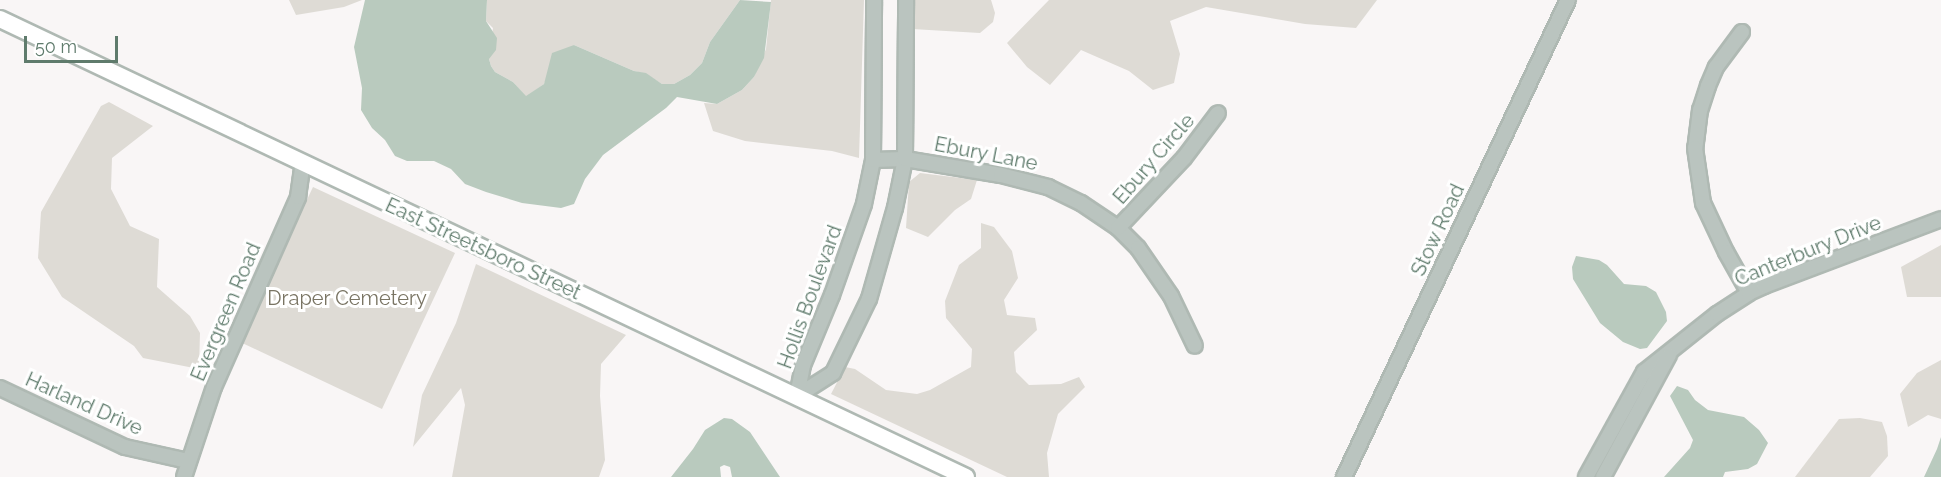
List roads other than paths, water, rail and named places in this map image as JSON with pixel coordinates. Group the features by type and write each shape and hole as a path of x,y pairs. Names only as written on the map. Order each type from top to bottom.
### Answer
{"main road":[{"name":"East Streetsboro Street","path":"0,20 966,477"}],"street":[{"name":"Hollis Boulevard","path":"797,396 803,365 832,295 864,204 873,160 874,0"},
{"name":"Hollis Boulevard","path":"797,396 833,373 869,299 896,208 905,159 906,0"},
{"name":"Stow Road","path":"1344,477 1568,0"},
{"path":"1742,32 1716,67 1708,86 1700,110 1695,148 1700,188 1706,211 1749,293"},
{"name":"Ebury Circle","path":"1118,228 1184,158 1218,113"},
{"name":"Ebury Lane","path":"873,160 905,159 1031,181 1081,203 1118,228 1153,268 1171,296 1195,346"},
{"name":"Evergreen Road","path":"184,477 214,387 298,197 303,163"},
{"name":"Canterbury Drive","path":"1587,477 1619,414 1644,372 1669,355 1717,314 1749,293 1941,219"},
{"name":"Canterbury Drive","path":"1603,477 1669,355"},
{"name":"Harland Drive","path":"0,388 125,447 188,461"},
{"path":"1619,414 1632,422"}],"park label":[{"name":"Draper Cemetery","path":"347,298"}]}
